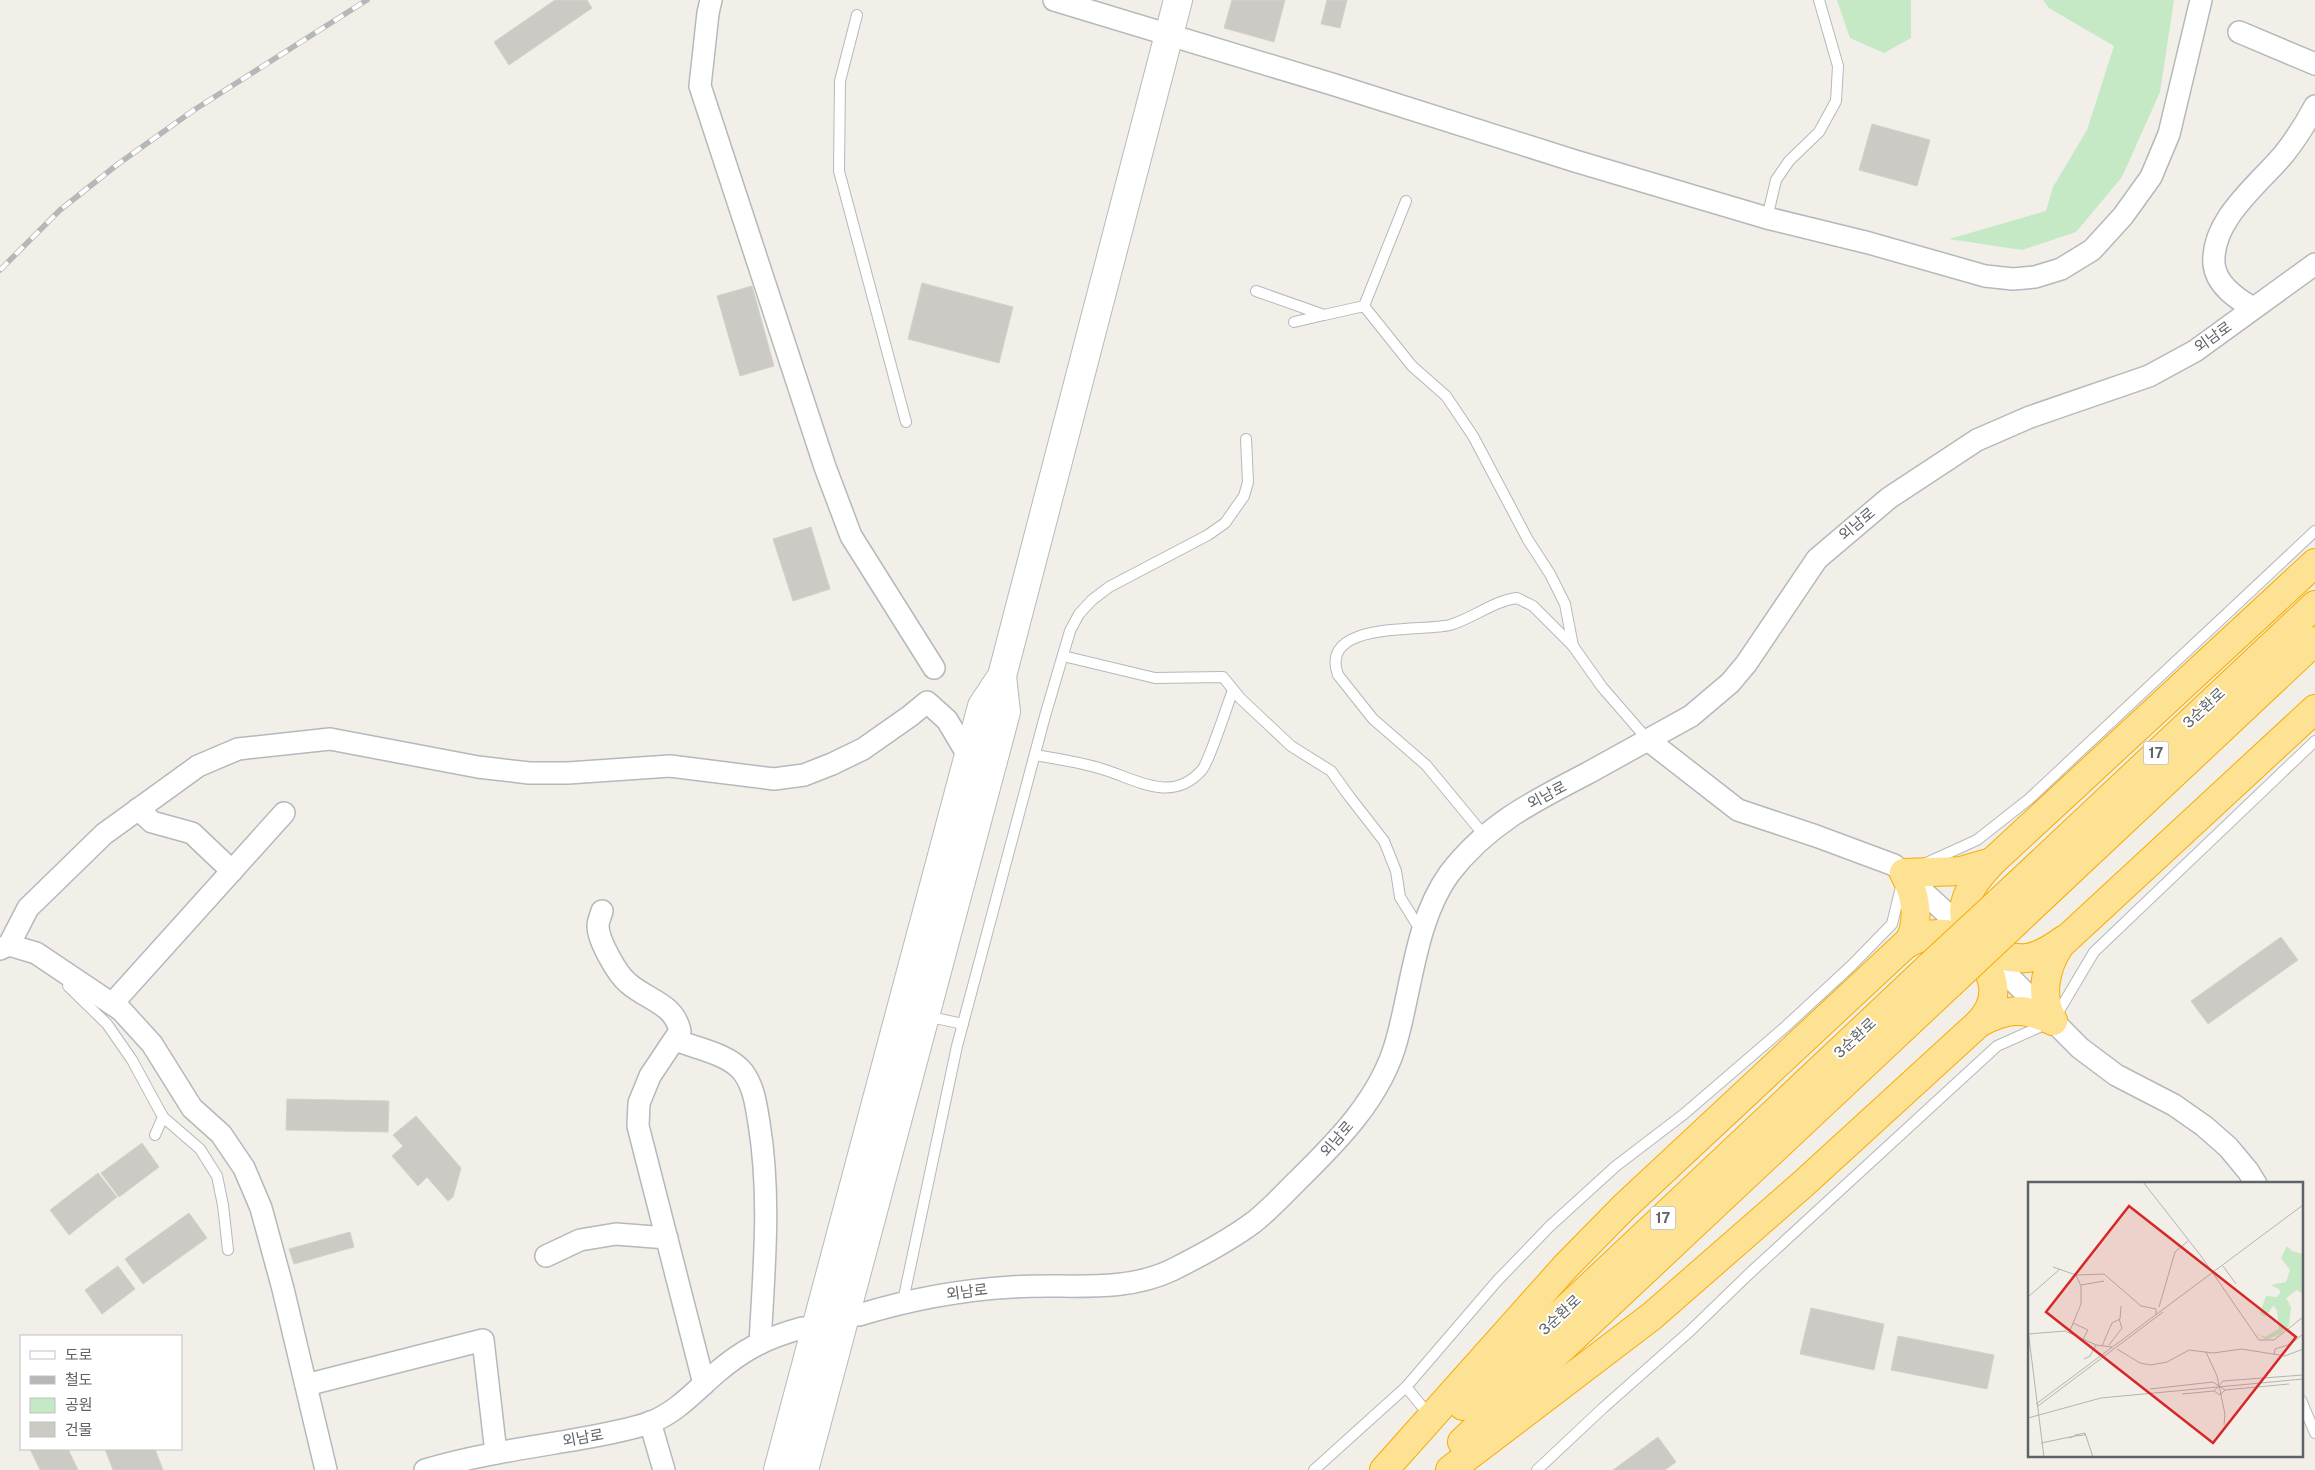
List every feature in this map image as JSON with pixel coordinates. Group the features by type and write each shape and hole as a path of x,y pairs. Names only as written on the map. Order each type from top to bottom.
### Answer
{"highway":[{"path":"1980,1023 1991,1006 1993,985 1985,960 1974,942 1965,919 1965,903 1974,883 1992,862 2315,563"},
{"name":"3순환로","path":"1431,1470 2008,911 2315,605"},
{"name":"3순환로","path":"2008,911 2315,641"},
{"path":"1905,945 1918,938 1935,934 1953,935 2009,956 2025,958 2042,953 2065,939 2315,709"},
{"path":"1384,1470 1566,1266 1624,1207 1905,945 1912,935 1916,915 1913,894 1904,873 1956,872 1982,867 1992,862"},
{"path":"2053,1021 2045,1002 2045,983 2052,958 2065,939"},
{"name":"3순환로","path":"1394,1470 1941,974"},
{"path":"1450,1470 1652,1316 1803,1184 1980,1023 1999,1013 2018,1010 2033,1013 2053,1021"}],"street":[{"path":"711,0 700,86 825,467 852,536 934,668"},
{"path":"1054,0 1335,84 1575,161 1767,218 1869,243 1985,276 2014,279 2035,277 2061,269 2092,250 2123,216 2152,177 2169,134 2201,0"},
{"path":"804,1470 913,1014 969,757 982,706 1002,676 1178,0"},
{"path":"2239,32 2315,64"},
{"path":"2253,308 2236,298 2222,284 2214,266 2215,244 2227,219 2284,154 2304,126 2315,106"},
{"name":"외남로","path":"859,1315 903,1301 1013,1287 1124,1284 1146,1281 1172,1270 1254,1222 1315,1164 1374,1094 1396,1043 1434,897 1449,874 1484,835 1533,801 1690,716 1730,683 1817,559 1888,498 1977,440 2030,417 2149,376 2195,351 2315,264"},
{"path":"778,1470 913,1014 1006,712 1002,676"},
{"path":"326,1470 283,1289 261,1208 244,1168 221,1134 192,1108 152,1044 121,1010 36,952 5,947 28,908 104,834 198,766 238,749 330,739 478,767 529,773 568,773 670,766 774,779 804,775 863,749 927,702 947,720 969,757"},
{"path":"1648,740 1738,810 1858,850 1894,865 2096,1061 2116,1075 2174,1105 2204,1126 2228,1147 2255,1182"},
{"path":"138,810 152,822 192,833 232,871"},
{"path":"112,1004 284,814"},
{"path":"602,911 598,926 614,966 628,983 671,1011 678,1022 680,1031 650,1076 639,1103 638,1126 704,1384"},
{"path":"675,1040 728,1060 742,1071 751,1084 755,1098 763,1148 767,1224 760,1343"},
{"path":"546,1256 580,1240 616,1234 667,1238"},
{"name":"외남로","path":"425,1470 460,1460 618,1432 650,1422 677,1409 704,1384 748,1349 772,1336 802,1328"},
{"path":"306,1385 483,1340 496,1454"},
{"path":"650,1422 664,1470"}],"lane":[{"path":"1767,218 1776,180 1788,161 1819,132 1836,101 1838,66 1819,0"},
{"path":"857,14 840,81 839,171 906,422"},
{"path":"1364,306 1406,201"},
{"path":"1256,291 1324,315"},
{"path":"1294,322 1364,306"},
{"path":"1364,306 1412,366 1446,396 1473,436 1515,517 1566,604 1573,646"},
{"path":"903,1301 963,1024 1070,631 1079,614 1092,600 1109,587 1208,536 1226,523 1244,496 1248,482 1246,439"},
{"path":"1314,1470 1406,1387 1497,1281 1550,1226 1616,1166 1684,1114 1785,1027 1851,966 1892,924 1904,873 1977,840 2029,799 2315,531"},
{"path":"1484,835 1426,765 1373,719 1338,675 1335,667 1336,655 1345,645 1360,636 1382,630 1448,625 1474,616 1498,602 1517,598 1533,606 1573,646 1602,687 1648,740"},
{"path":"1063,656 1156,678 1223,677 1233,690 1290,746 1331,771 1348,796 1384,841 1396,871 1400,897 1423,934"},
{"path":"1035,755 1102,769 1158,789 1186,783 1203,770 1233,690"},
{"path":"1542,1468 1603,1408 1690,1331 1750,1273 1997,1046 2053,1021 2094,952 2315,742"},
{"path":"5,947 74,990 106,1024 132,1060 163,1118 200,1149 217,1176 224,1205 228,1250"},
{"path":"913,1014 963,1024"},
{"path":"155,1135 163,1118"},
{"path":"1406,1387 1425,1410"},
{"path":"2302,1402 2315,1432"}],"green space":[{"path":"1837,0 1911,0 1911,38 1884,53 1850,38"},
{"path":"2043,0 2174,0 2160,92 2122,177 2076,232 2022,250 1949,239 2046,211 2053,187 2087,130 2114,46 2049,8"}],"building":[{"path":"555,0 587,0 592,8 509,65 494,42"},
{"path":"1232,0 1285,0 1274,42 1224,28"},
{"path":"1327,0 1347,0 1340,28 1321,24"},
{"path":"1872,124 1930,140 1917,186 1859,170"},
{"path":"922,283 1013,307 999,363 908,339"},
{"path":"752,286 774,366 740,376 717,296"},
{"path":"811,527 830,589 793,601 773,539"},
{"path":"2281,937 2298,960 2208,1024 2191,1001"},
{"path":"287,1099 389,1101 388,1132 286,1130"},
{"path":"416,1116 461,1168 453,1197 448,1201 427,1177 418,1186 392,1156 403,1146 393,1135"},
{"path":"142,1143 159,1167 119,1197 101,1173"},
{"path":"98,1173 117,1197 69,1235 50,1210"},
{"path":"189,1213 207,1238 143,1284 125,1259"},
{"path":"350,1232 354,1247 294,1264 289,1249"},
{"path":"118,1266 135,1289 102,1314 85,1290"},
{"path":"1811,1308 1884,1324 1874,1370 1800,1354"},
{"path":"1898,1336 1994,1355 1987,1389 1891,1370"},
{"path":"1658,1437 1676,1462 1665,1470 1613,1470"},
{"path":"30,1450 68,1450 78,1470 40,1470"},
{"path":"105,1450 155,1450 163,1470 113,1470"}],"railway":[{"path":"0,270 60,210 118,164 194,110 367,0"}]}
